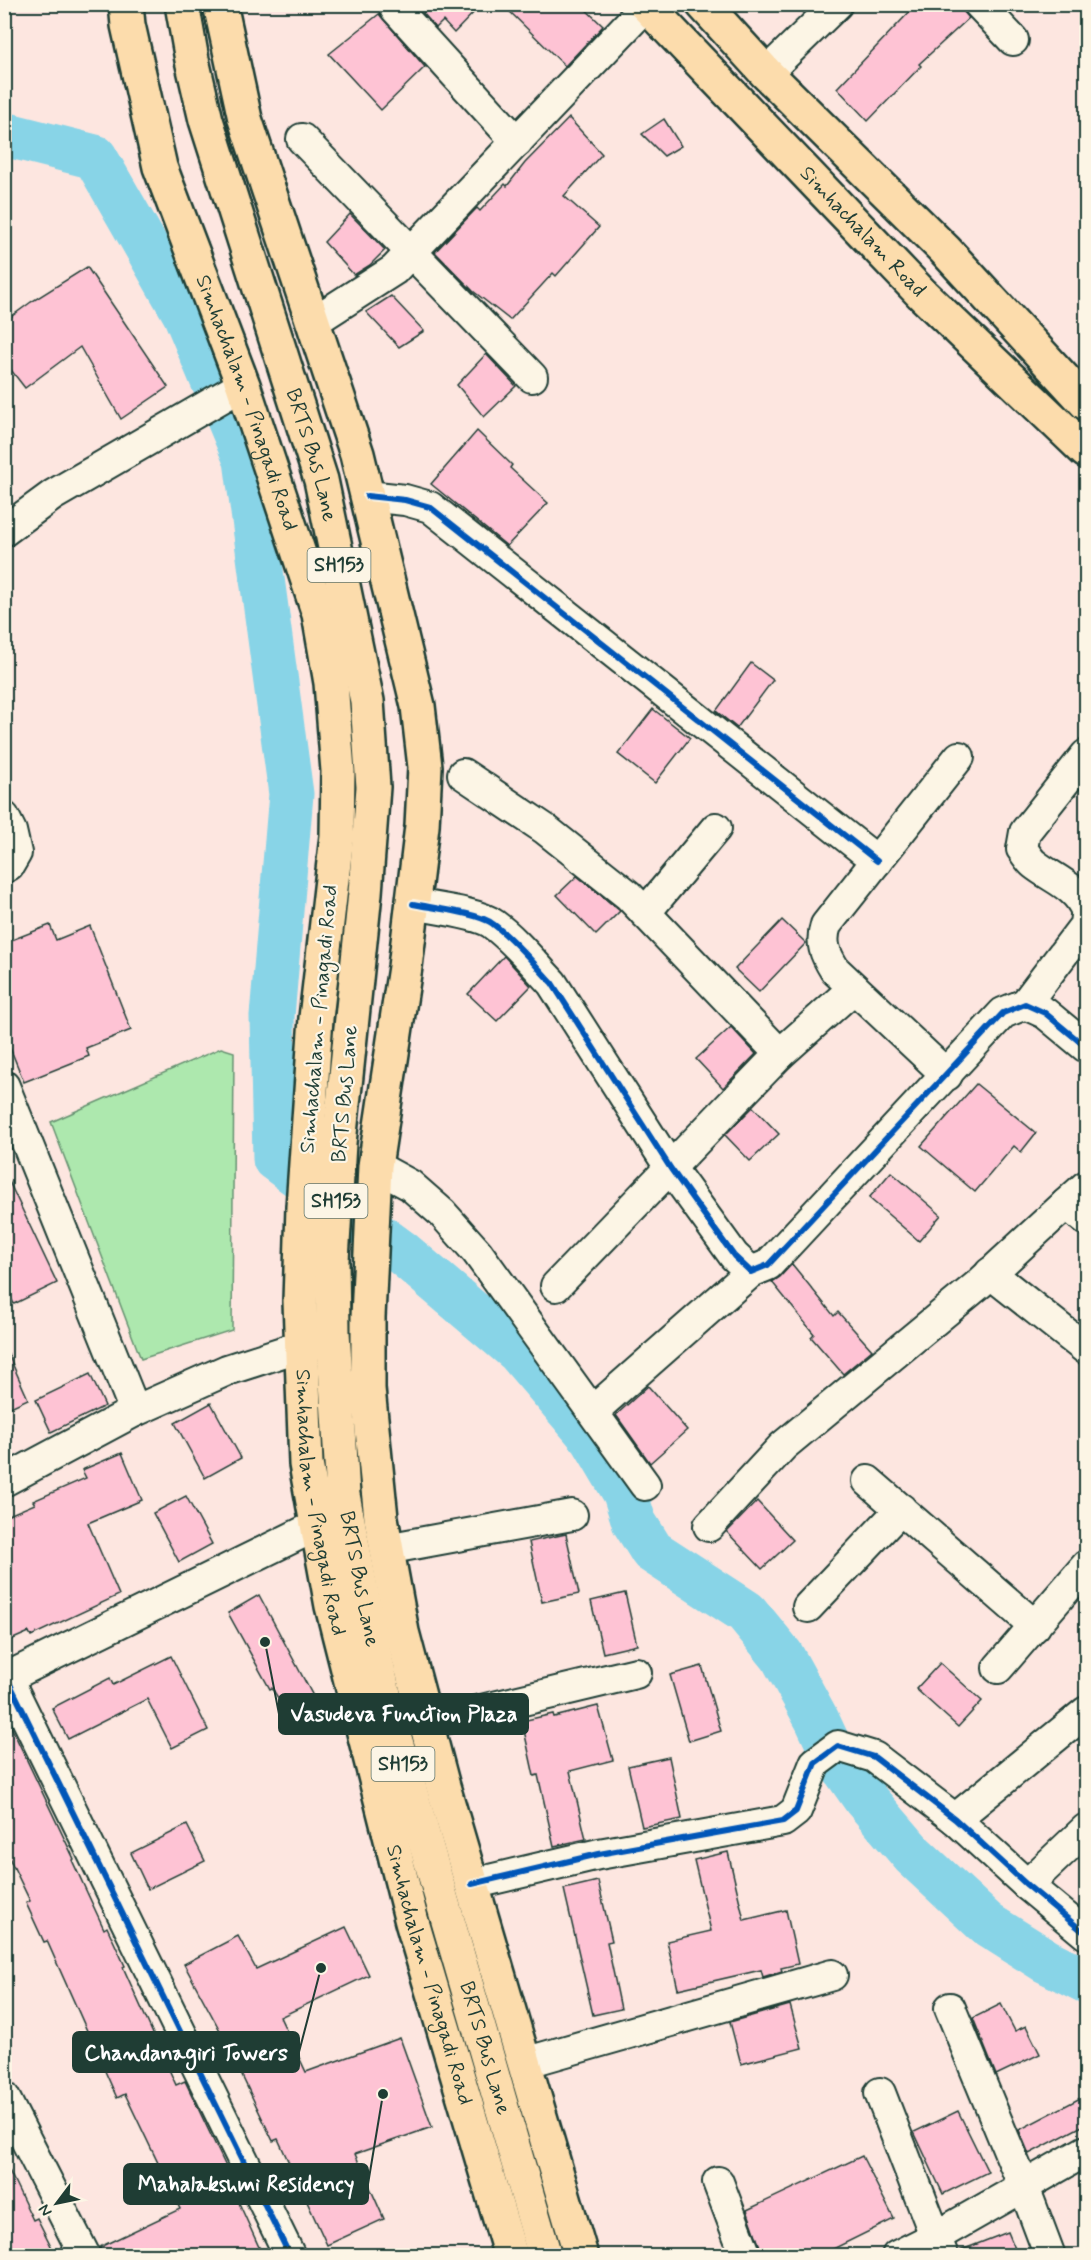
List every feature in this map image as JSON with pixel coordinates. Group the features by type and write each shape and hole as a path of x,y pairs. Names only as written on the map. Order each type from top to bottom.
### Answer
{"main road":[{"name":"Simhachalam - Pinagadi Road","path":"126,4 160,166 242,385 319,614 331,683 338,771 337,836 316,1018 303,1207 300,1301 306,1464 332,1606 412,1922 511,2256"},
{"name":"BRTS Bus Lane","path":"182,4 206,120 321,480 367,701 373,787 365,894 339,1143 332,1260 333,1332 343,1495 371,1640 393,1731 544,2256"},
{"path":"220,4 245,119 357,454 418,706 426,767 422,826 375,1166 368,1317 368,1389 381,1518 402,1632 471,1884 581,2256"},
{"path":"703,4 766,73 945,250 1086,403"},
{"name":"Simhachalam Road","path":"646,5 922,294 1086,451"}],"street":[{"path":"766,73 837,4"},
{"path":"979,4 1013,40"},
{"path":"313,322 394,270 646,5"},
{"path":"395,8 518,142"},
{"path":"302,139 532,376"},
{"path":"4,531 53,495 242,385"},
{"path":"367,496 430,507 877,861"},
{"path":"1086,755 1024,832 1022,849 1032,862 1073,890 1082,900 1086,910"},
{"path":"947,1075 835,970 825,955 822,938 826,925 959,757"},
{"path":"463,774 545,830 628,895 780,1054"},
{"path":"4,817 11,831 15,853 9,865 4,868"},
{"path":"645,913 716,828"},
{"path":"412,904 475,917 492,923 529,958 552,983 671,1169 734,1256 751,1272"},
{"path":"593,1411 751,1272 768,1265 1003,1013 1025,1004 1085,925 1086,916"},
{"path":"556,1286 780,1054 854,988"},
{"path":"1025,1004 1045,1013 1086,1047"},
{"path":"4,1086 135,1411"},
{"path":"375,1166 410,1185 442,1213 477,1252 645,1485"},
{"path":"710,1526 783,1446 990,1273 1080,1203"},
{"path":"990,1273 1086,1349"},
{"path":"4,1480 135,1411 227,1370 301,1346"},
{"path":"868,1481 1035,1626"},
{"path":"808,1607 901,1509"},
{"path":"386,1549 572,1515"},
{"path":"290,2256 6,1679 316,1526"},
{"path":"998,1668 1086,1566"},
{"path":"427,1724 636,1673"},
{"path":"955,1819 1086,1712"},
{"path":"471,1884 599,1854 783,1821 796,1811 826,1754 873,1757 955,1819 1027,1885 1086,1934"},
{"path":"1027,1885 1086,1829"},
{"path":"524,2063 832,1975"},
{"path":"950,2008 1050,2256"},
{"path":"880,2093 939,2246"},
{"path":"5,2100 85,2256"},
{"path":"897,2256 939,2246 1024,2187 1086,2151"},
{"path":"718,2181 746,2256"}],"green space":[{"path":"221,1048 234,1052 232,1330 141,1359 51,1122"}],"building":[{"path":"429,4 482,4 454,33 443,21 436,28 423,13"},
{"path":"502,4 580,4 603,26 565,66"},
{"path":"917,4 957,4 969,18 919,64 921,66 868,121 837,88"},
{"path":"379,14 425,67 381,110 329,54"},
{"path":"569,118 602,154 564,196 599,227 556,276 553,273 510,320 473,291 435,252 477,208 480,211 505,184 507,186 525,163"},
{"path":"664,119 681,146 664,156 642,134"},
{"path":"350,214 385,250 370,265 354,275 324,242"},
{"path":"87,267 168,387 121,419 80,347 25,388 4,361 4,322"},
{"path":"391,296 424,331 399,347 366,312"},
{"path":"486,354 516,386 484,417 457,385"},
{"path":"477,431 512,465 510,468 548,503 507,546 431,484"},
{"path":"751,663 773,680 737,728 716,711"},
{"path":"653,709 690,738 655,783 618,754"},
{"path":"577,876 620,911 596,935 557,895"},
{"path":"782,920 806,943 759,992 735,969"},
{"path":"50,925 56,940 90,926 131,1030 86,1048 89,1056 24,1082 4,1033 4,943"},
{"path":"504,956 531,986 497,1021 468,994"},
{"path":"731,1027 756,1054 723,1088 696,1059"},
{"path":"976,1084 1036,1133 1021,1152 1014,1146 975,1192 921,1146"},
{"path":"753,1107 779,1134 750,1161 725,1135"},
{"path":"4,1171 57,1283 14,1304 4,1284"},
{"path":"891,1172 941,1215 919,1241 869,1198"},
{"path":"792,1264 834,1316 838,1312 872,1350 843,1374 811,1337 814,1334 772,1282"},
{"path":"4,1345 28,1399 4,1410"},
{"path":"90,1374 105,1406 51,1432 36,1400"},
{"path":"648,1386 687,1430 650,1463 616,1415"},
{"path":"211,1403 241,1458 205,1478 175,1423"},
{"path":"122,1453 142,1500 88,1523 119,1595 31,1636 29,1632 4,1643 4,1517 35,1504 33,1501 86,1478 82,1470"},
{"path":"186,1496 212,1544 179,1562 153,1513"},
{"path":"757,1501 793,1540 762,1569 727,1532"},
{"path":"566,1534 579,1594 542,1602 529,1542"},
{"path":"625,1593 637,1645 603,1653 591,1601"},
{"path":"259,1595 314,1698 287,1713 272,1688 270,1689 228,1613"},
{"path":"171,1656 208,1730 172,1748 147,1699 68,1739 52,1708 110,1678 113,1685"},
{"path":"940,1663 982,1701 958,1727 916,1689"},
{"path":"702,1666 721,1731 689,1741 670,1675"},
{"path":"598,1706 613,1760 570,1771 586,1839 554,1846 538,1775 534,1776 522,1721 553,1714 554,1717"},
{"path":"4,1712 74,1859 72,1860 104,1929 107,1927 125,1966 123,1967 176,2085 185,2081 228,2171 225,2172 263,2256 102,2256 100,2247 180,2209 125,2094 117,2098 47,1941 44,1942 26,1903 30,1901 4,1847"},
{"path":"669,1757 682,1819 642,1827 628,1766"},
{"path":"187,1825 205,1861 148,1889 131,1853"},
{"path":"728,1852 744,1920 786,1910 798,1964 781,1968 782,1971 763,1977 761,1970 678,1989 667,1941 711,1931 694,1860"},
{"path":"598,1881 612,1941 607,1942 621,2009 593,2015 564,1889"},
{"path":"346,1927 369,1975 280,2017 306,2072 400,2038 432,2127 355,2154 384,2219 327,2245 278,2139 273,2141 223,2036 184,1964 238,1936 256,1969"},
{"path":"1001,2004 1015,2031 1026,2026 1040,2054 996,2075 973,2018"},
{"path":"790,2005 802,2048 741,2064 730,2022"},
{"path":"1086,2095 1086,2124 1029,2154 1019,2130"},
{"path":"958,2111 988,2172 943,2194 914,2132"},
{"path":"862,2156 894,2219 819,2256 763,2256 747,2210"},
{"path":"4,2160 33,2220 37,2218 53,2250 40,2256 4,2256"},
{"path":"1008,2232 1018,2256 960,2256 959,2251"}],"waterway":[{"path":"4,134 95,157 185,314 246,460 291,794 272,1016 275,1159 400,1251 518,1351 593,1439 625,1493 634,1522 652,1551 746,1612 782,1656 831,1750 866,1800 913,1855 987,1924 1046,1961 1086,1981"}],"cycle path":[{"path":"367,496 405,500 430,507 877,861"},
{"path":"413,904 486,920 509,937 531,960 552,983 671,1169 734,1256 751,1272 768,1265 1003,1013 1025,1004 1045,1013 1086,1047"},
{"path":"7,1678 290,2256"},
{"path":"472,1884 599,1854 783,1821 796,1811 815,1763 838,1746 874,1757 955,1819 1027,1885 1086,1934"}],"place":[{"name":"Vasudeva Function Plaza","path":"265,1642"},
{"name":"Chandanagiri Towers","path":"321,1968"},
{"name":"Mahalakshmi Residency","path":"383,2094"}]}
